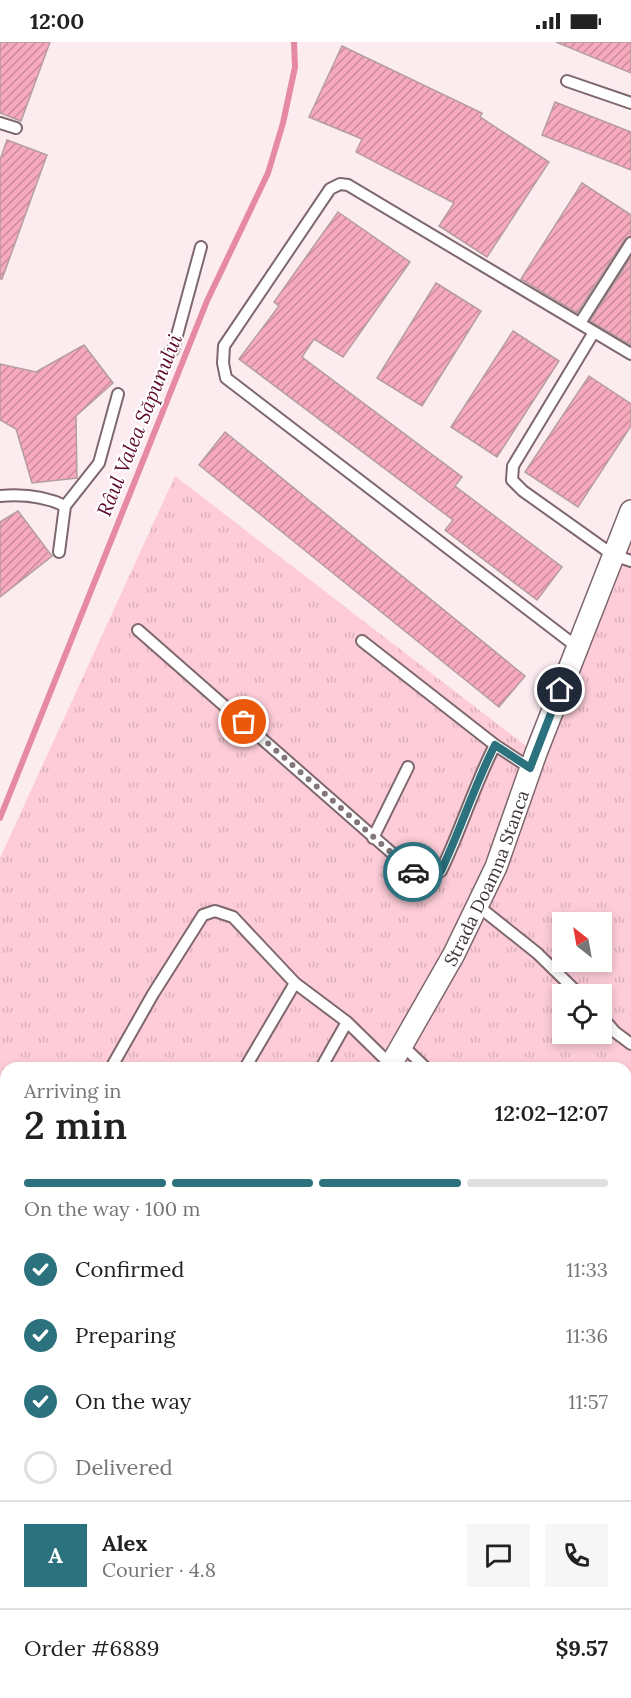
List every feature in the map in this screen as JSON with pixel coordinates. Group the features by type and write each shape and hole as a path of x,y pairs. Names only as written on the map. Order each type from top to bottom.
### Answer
{"street":[{"name":"Strada Doamna Stanca","path":"395,1062 454,954 496,867 530,768 577,647 622,558 631,511"}],"lane":[{"path":"567,81 631,103"},
{"path":"0,123 16,128"},
{"path":"577,647 226,378 223,363 224,346 330,189 340,184 348,185 631,354"},
{"path":"580,323 631,243"},
{"path":"169,353 173,350 201,247"},
{"path":"594,332 513,466 512,480 523,491 622,558"},
{"path":"59,552 65,506 99,464 118,394"},
{"path":"0,496 16,495 51,499 65,506"},
{"path":"138,630 417,875 428,876 441,871 479,777 495,745"},
{"path":"362,640 495,745 530,768"},
{"path":"373,838 408,767"},
{"path":"478,906 537,953 569,984"},
{"path":"114,1062 153,994 203,915 215,911 232,917 295,983 347,1022 387,1062"},
{"path":"249,1062 295,983"},
{"path":"324,1062 347,1022"},
{"path":"612,1029 631,1044"},
{"path":"403,1046 420,1062"}],"green space":[{"path":"175,476 535,753 631,535 631,1062 0,1062 0,858"}],"building":[{"path":"0,42 50,42 21,121 0,113"},
{"path":"556,42 631,42 631,73"},
{"path":"342,46 482,113 480,117 549,162 487,257 439,226 454,203 356,152 362,139 309,117"},
{"path":"555,102 631,132 631,170 542,135"},
{"path":"7,140 47,155 2,279 0,279 0,160"},
{"path":"582,183 631,215 631,236 625,239 577,313 521,279"},
{"path":"338,212 410,262 343,357 314,339 302,357 462,477 455,486 562,567 537,600 445,530 453,520 239,359 279,306 274,302"},
{"path":"631,257 631,345 590,321"},
{"path":"436,283 481,311 422,406 377,378"},
{"path":"513,331 559,361 497,457 451,427"},
{"path":"84,345 113,383 76,416 77,478 32,483 16,429 0,420 0,364 36,372"},
{"path":"589,376 631,404 631,426 578,507 525,472"},
{"path":"225,432 525,676 499,707 199,465"},
{"path":"18,511 52,556 0,597 0,522"}],"waterway":[{"name":"Râul Valea Săpunului","path":"0,818 207,301 268,173 283,123 295,67 294,42"}],"way so far":[{"path":"244,722 413,872"}],"route":[{"path":"413,872 417,875 428,876 441,871 479,777 495,745 530,768 560,690"}]}
